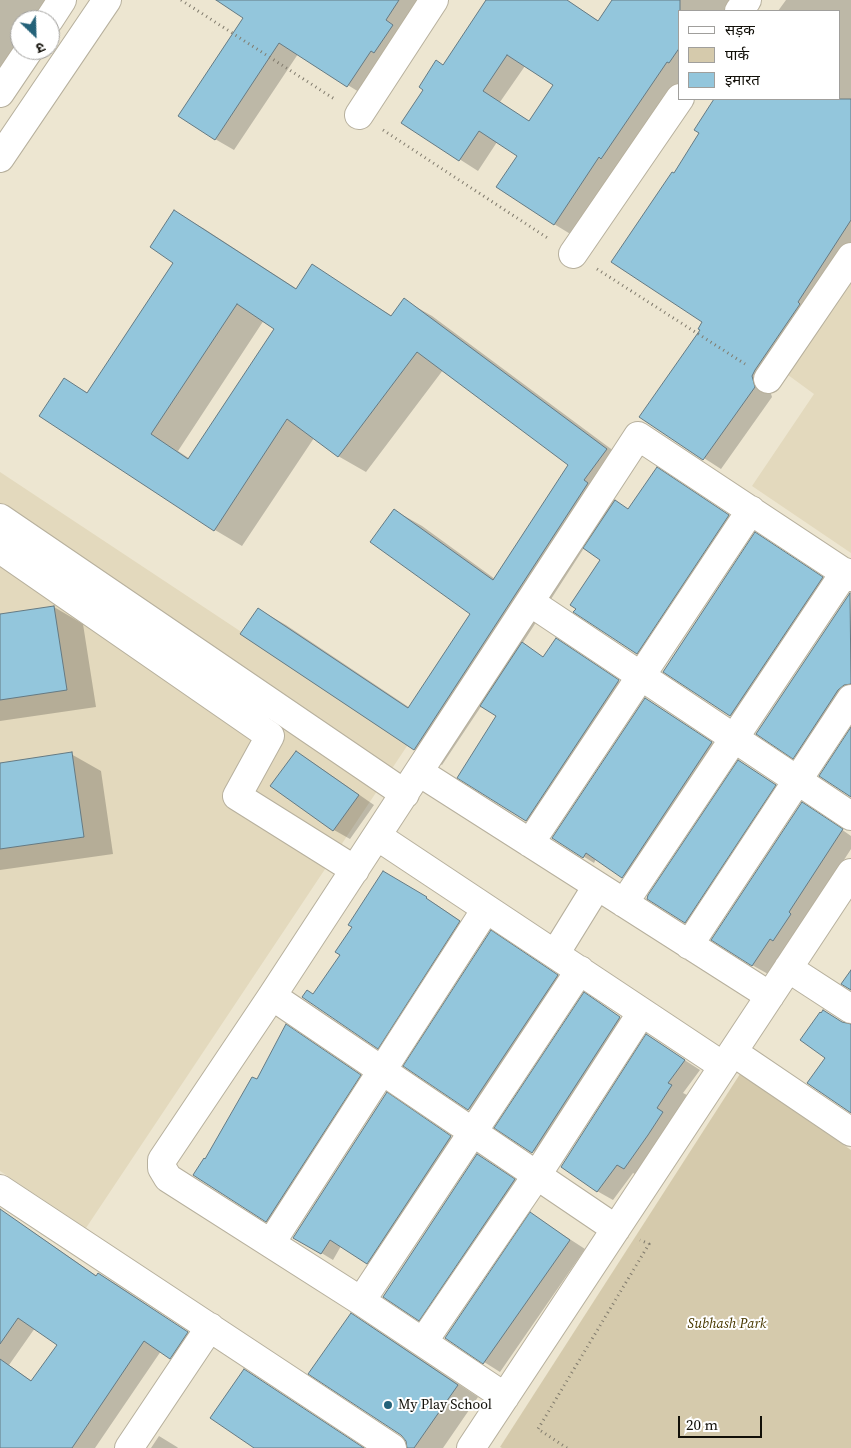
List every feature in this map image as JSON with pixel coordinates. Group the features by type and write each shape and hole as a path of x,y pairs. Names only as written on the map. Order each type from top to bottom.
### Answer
{"street":[{"path":"0,158 107,0"},
{"path":"359,115 434,0"},
{"path":"2,86 22,60"},
{"path":"573,254 679,100"},
{"path":"768,380 851,257"},
{"path":"505,1397 361,1301 168,1178 161,1165 162,1160 355,870 638,436 848,574 734,738 624,903"},
{"path":"530,843 751,510"},
{"path":"0,518 412,783 530,843 770,996"},
{"path":"0,549 270,736 236,796 355,870"},
{"path":"530,602 851,816"},
{"path":"689,944 851,699"},
{"path":"377,836 642,1012 728,1059 850,1130"},
{"path":"473,1447 851,873"},
{"path":"556,954 597,886"},
{"path":"271,1243 486,909"},
{"path":"788,968 851,1009"},
{"path":"361,1301 580,970"},
{"path":"272,996 616,1229"},
{"path":"423,1342 537,1175 642,1012"},
{"path":"0,1189 392,1448"},
{"path":"129,1448 210,1328"}],"path":[{"path":"180,0 768,380"},
{"path":"567,1448 538,1429 649,1244"}],"shaded area":[{"path":"851,282 851,553 752,486 814,394 788,375"},
{"path":"0,472 409,743 86,1228 0,1171"}],"green space":[{"name":"Subhash Park","path":"740,1074 851,1150 851,1448 500,1447"}],"building":[{"path":"216,0 399,0 386,20 393,25 374,53 371,51 347,87 279,43 215,140 178,116 243,18"},
{"path":"486,0 567,0 598,21 612,0 680,0 680,10 678,10 678,50 669,63 667,62 601,159 599,157 554,225 496,187 517,156 479,131 459,161 401,123 423,90 419,87 436,60 443,65","holes":["507,55 553,85 529,121 483,91"]},
{"path":"851,99 851,220 798,302 800,304 755,370 752,376 755,387 703,460 639,417 700,330 698,329 702,322 611,262 672,172 674,173 699,133 694,130 713,100"},
{"path":"174,210 296,289 312,264 391,316 404,298 607,449 584,480 588,483 414,750 240,634 258,608 408,708 470,614 370,542 394,509 493,580 568,465 417,352 338,457 287,419 214,531 39,416 64,378 87,393 173,263 150,247","holes":["237,304 274,329 188,459 151,434"]},
{"path":"657,467 729,515 637,654 573,612 576,609 570,605 600,560 583,548 615,500 628,509"},
{"path":"755,532 823,577 730,716 663,672"},
{"path":"850,593 851,684 844,685 838,690 793,759 756,734"},
{"path":"54,606 67,690 0,700 0,614"},
{"path":"556,638 619,680 526,821 457,778 496,716 480,706 522,642 543,657"},
{"path":"645,698 712,742 622,878 586,853 583,858 552,838"},
{"path":"851,727 851,797 819,776"},
{"path":"296,751 359,795 333,831 270,786"},
{"path":"72,752 84,837 0,849 0,763"},
{"path":"738,760 776,785 685,923 647,899 648,895"},
{"path":"802,802 843,829 789,912 791,914 773,941 770,939 752,966 711,940"},
{"path":"383,871 427,897 460,921 378,1049 302,997 307,990 313,994 340,955 335,952 352,927 348,925"},
{"path":"491,930 558,975 468,1110 403,1066"},
{"path":"851,970 851,990 841,984"},
{"path":"584,992 620,1017 532,1153 494,1128"},
{"path":"823,1010 842,1022 851,1024 851,1113 807,1083 825,1058 800,1040"},
{"path":"286,1024 361,1075 266,1222 193,1175 205,1159 252,1077 257,1079"},
{"path":"646,1034 685,1060 668,1083 672,1085 657,1108 663,1112 648,1135 624,1169 617,1165 597,1192 561,1167"},
{"path":"387,1092 451,1136 367,1264 330,1240 321,1254 293,1238"},
{"path":"477,1154 515,1179 419,1321 383,1297"},
{"path":"0,1209 96,1276 98,1273 188,1332 170,1359 144,1341 72,1448 0,1448 0,1359 31,1381 57,1345 18,1318 0,1344"},
{"path":"530,1212 570,1240 483,1364 445,1338"},
{"path":"351,1313 458,1385 414,1448 407,1448 406,1441 401,1435 308,1374"},
{"path":"244,1369 364,1448 254,1448 210,1418"}],"place":[{"name":"My Play School","path":"388,1405"}]}
